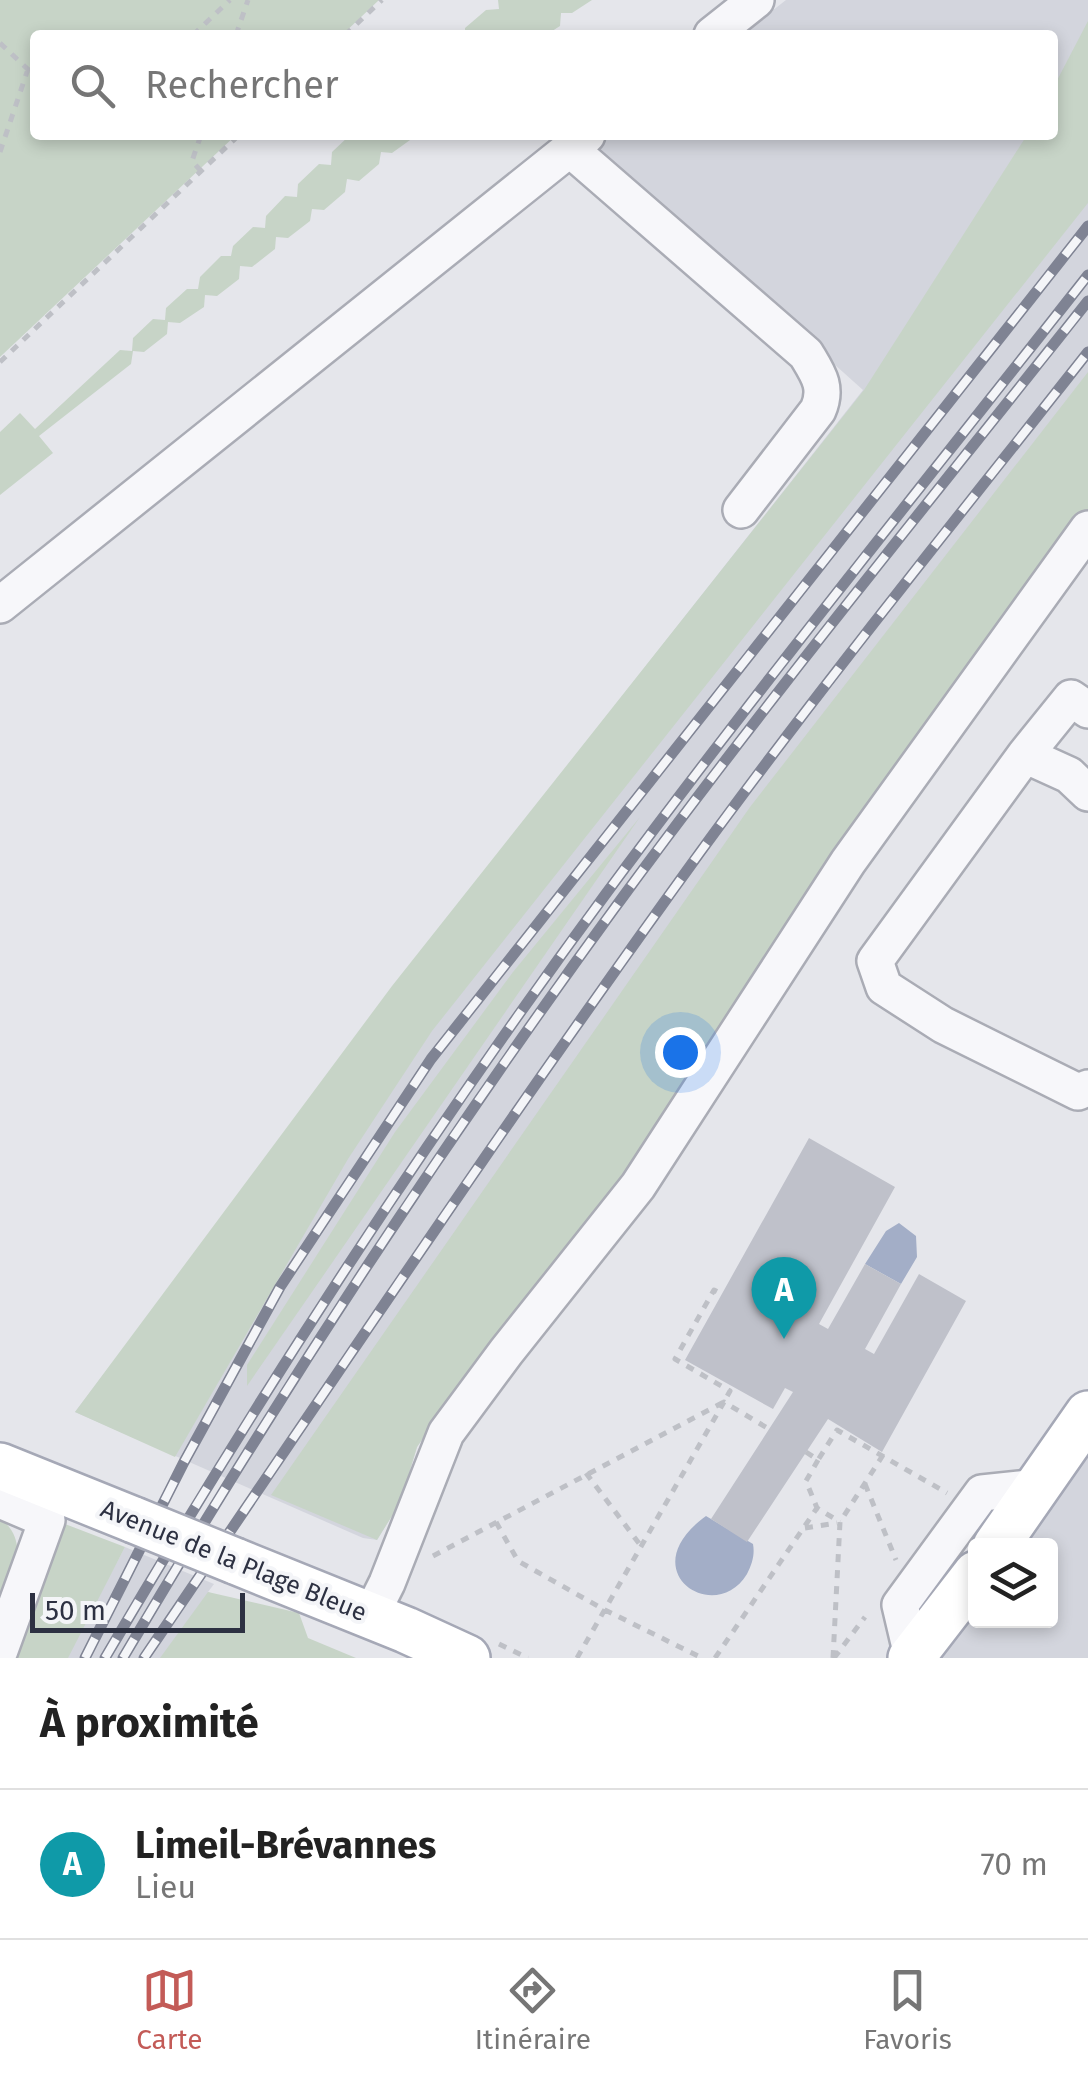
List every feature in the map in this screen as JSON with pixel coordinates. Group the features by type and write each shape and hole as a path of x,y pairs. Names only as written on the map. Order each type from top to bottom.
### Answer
{"main road":[{"path":"1002,1538 1088,1414"},
{"name":"Avenue de la Plage Bleue","path":"0,1466 234,1560 379,1599 467,1658"},
{"path":"911,1657 968,1584"}],"lane":[{"path":"718,30 756,0"},
{"path":"0,605 578,142 806,354 822,378 824,396 818,410 741,510"},
{"path":"379,1599 446,1432 638,1186 848,862 1088,528"},
{"path":"1088,710 1072,698 1025,755 875,962 884,986 943,1025 1078,1092 1088,1088"},
{"path":"1025,755 1069,776 1088,793"},
{"path":"911,1657 900,1605 982,1493 1037,1487"},
{"path":"0,1500 47,1520 0,1650"}],"path":[{"path":"198,30 230,0"},
{"path":"238,30 248,0"},
{"path":"351,30 382,0"},
{"path":"0,43 28,70 0,152"},
{"path":"200,140 192,161 201,171"},
{"path":"0,362 234,140"},
{"path":"577,1658 730,1391 676,1359 714,1290 722,1294"},
{"path":"379,1599 496,1522 724,1402"},
{"path":"724,1402 769,1429"},
{"path":"840,1522 817,1508 806,1481 837,1430 954,1498"},
{"path":"806,1452 818,1460"},
{"path":"833,1658 840,1522 884,1456"},
{"path":"586,1472 641,1546"},
{"path":"865,1484 900,1570"},
{"path":"715,1658 817,1508"},
{"path":"496,1522 518,1561 702,1658"},
{"path":"805,1528 840,1522"},
{"path":"833,1658 864,1617"}],"shaded area":[{"path":"786,0 1088,0 1088,511 441,1412 417,1447 400,1503 377,1540 363,1538 75,1412 546,793 863,390 595,150 607,140 1058,140 1058,30 747,30"},
{"path":"1088,1415 1088,1658 923,1658 968,1584 968,1628 1058,1628 1058,1538 1000,1538"},
{"path":"125,1547 214,1584 208,1592 216,1595 280,1658 0,1658 93,1607"}],"green space":[{"path":"0,0 379,0 347,30 30,30 30,140 231,140 0,357"},
{"path":"498,0 592,0 572,13 561,13 560,26 554,30 465,30 486,10 499,9"},
{"path":"1088,21 1088,203 432,1031 348,1159 175,1457 75,1412 392,986 864,390 1024,140 1058,140 1058,78"},
{"path":"345,140 410,140 392,153 381,152 379,164 359,181 347,179 345,192 324,210 312,209 310,221 288,238 276,237 275,249 252,267 240,266 239,279 217,296 205,295 204,307 180,323 168,322 167,334 144,352 133,351 131,364 39,436 53,453 0,495 0,432 20,413 35,429 120,350 132,351 133,338 153,319 165,320 166,308 187,289 198,289 200,277 221,256 231,256 233,246 253,227 265,228 266,216 285,196 297,197 298,184 319,164 331,165 332,152"},
{"path":"1088,372 1088,511 655,1142 441,1412 417,1447 400,1503 377,1540 271,1495 750,807"},
{"path":"640,817 247,1386 247,1365 395,1132 513,972"},
{"path":"0,1518 10,1528 17,1549 14,1572 0,1608"},
{"path":"65,1524 125,1547 68,1658 5,1658"},
{"path":"208,1592 299,1613 308,1638 356,1658 160,1658"}],"water":[{"path":"899,1223 916,1236 917,1257 901,1284 865,1264 886,1231"},
{"path":"706,1516 753,1544 747,1574 733,1589 716,1595 700,1593 686,1585 677,1572 676,1556 685,1536"}],"building":[{"path":"809,1138 895,1187 819,1324 828,1329 865,1264 901,1284 865,1349 874,1354 919,1274 966,1301 882,1452 828,1419 747,1542 711,1519 793,1392 785,1388 773,1409 685,1360"}],"railway":[{"path":"85,1658 184,1462 280,1287 431,1059 1088,226"},
{"path":"105,1658 345,1270 538,987 724,738 1088,275"},
{"path":"123,1658 359,1277 549,1000 730,755 1088,301"},
{"path":"144,1658 489,1152 701,851 1088,352"}],"place":[{"name":"Limeil-Brévannes","path":"784,1339"}]}
